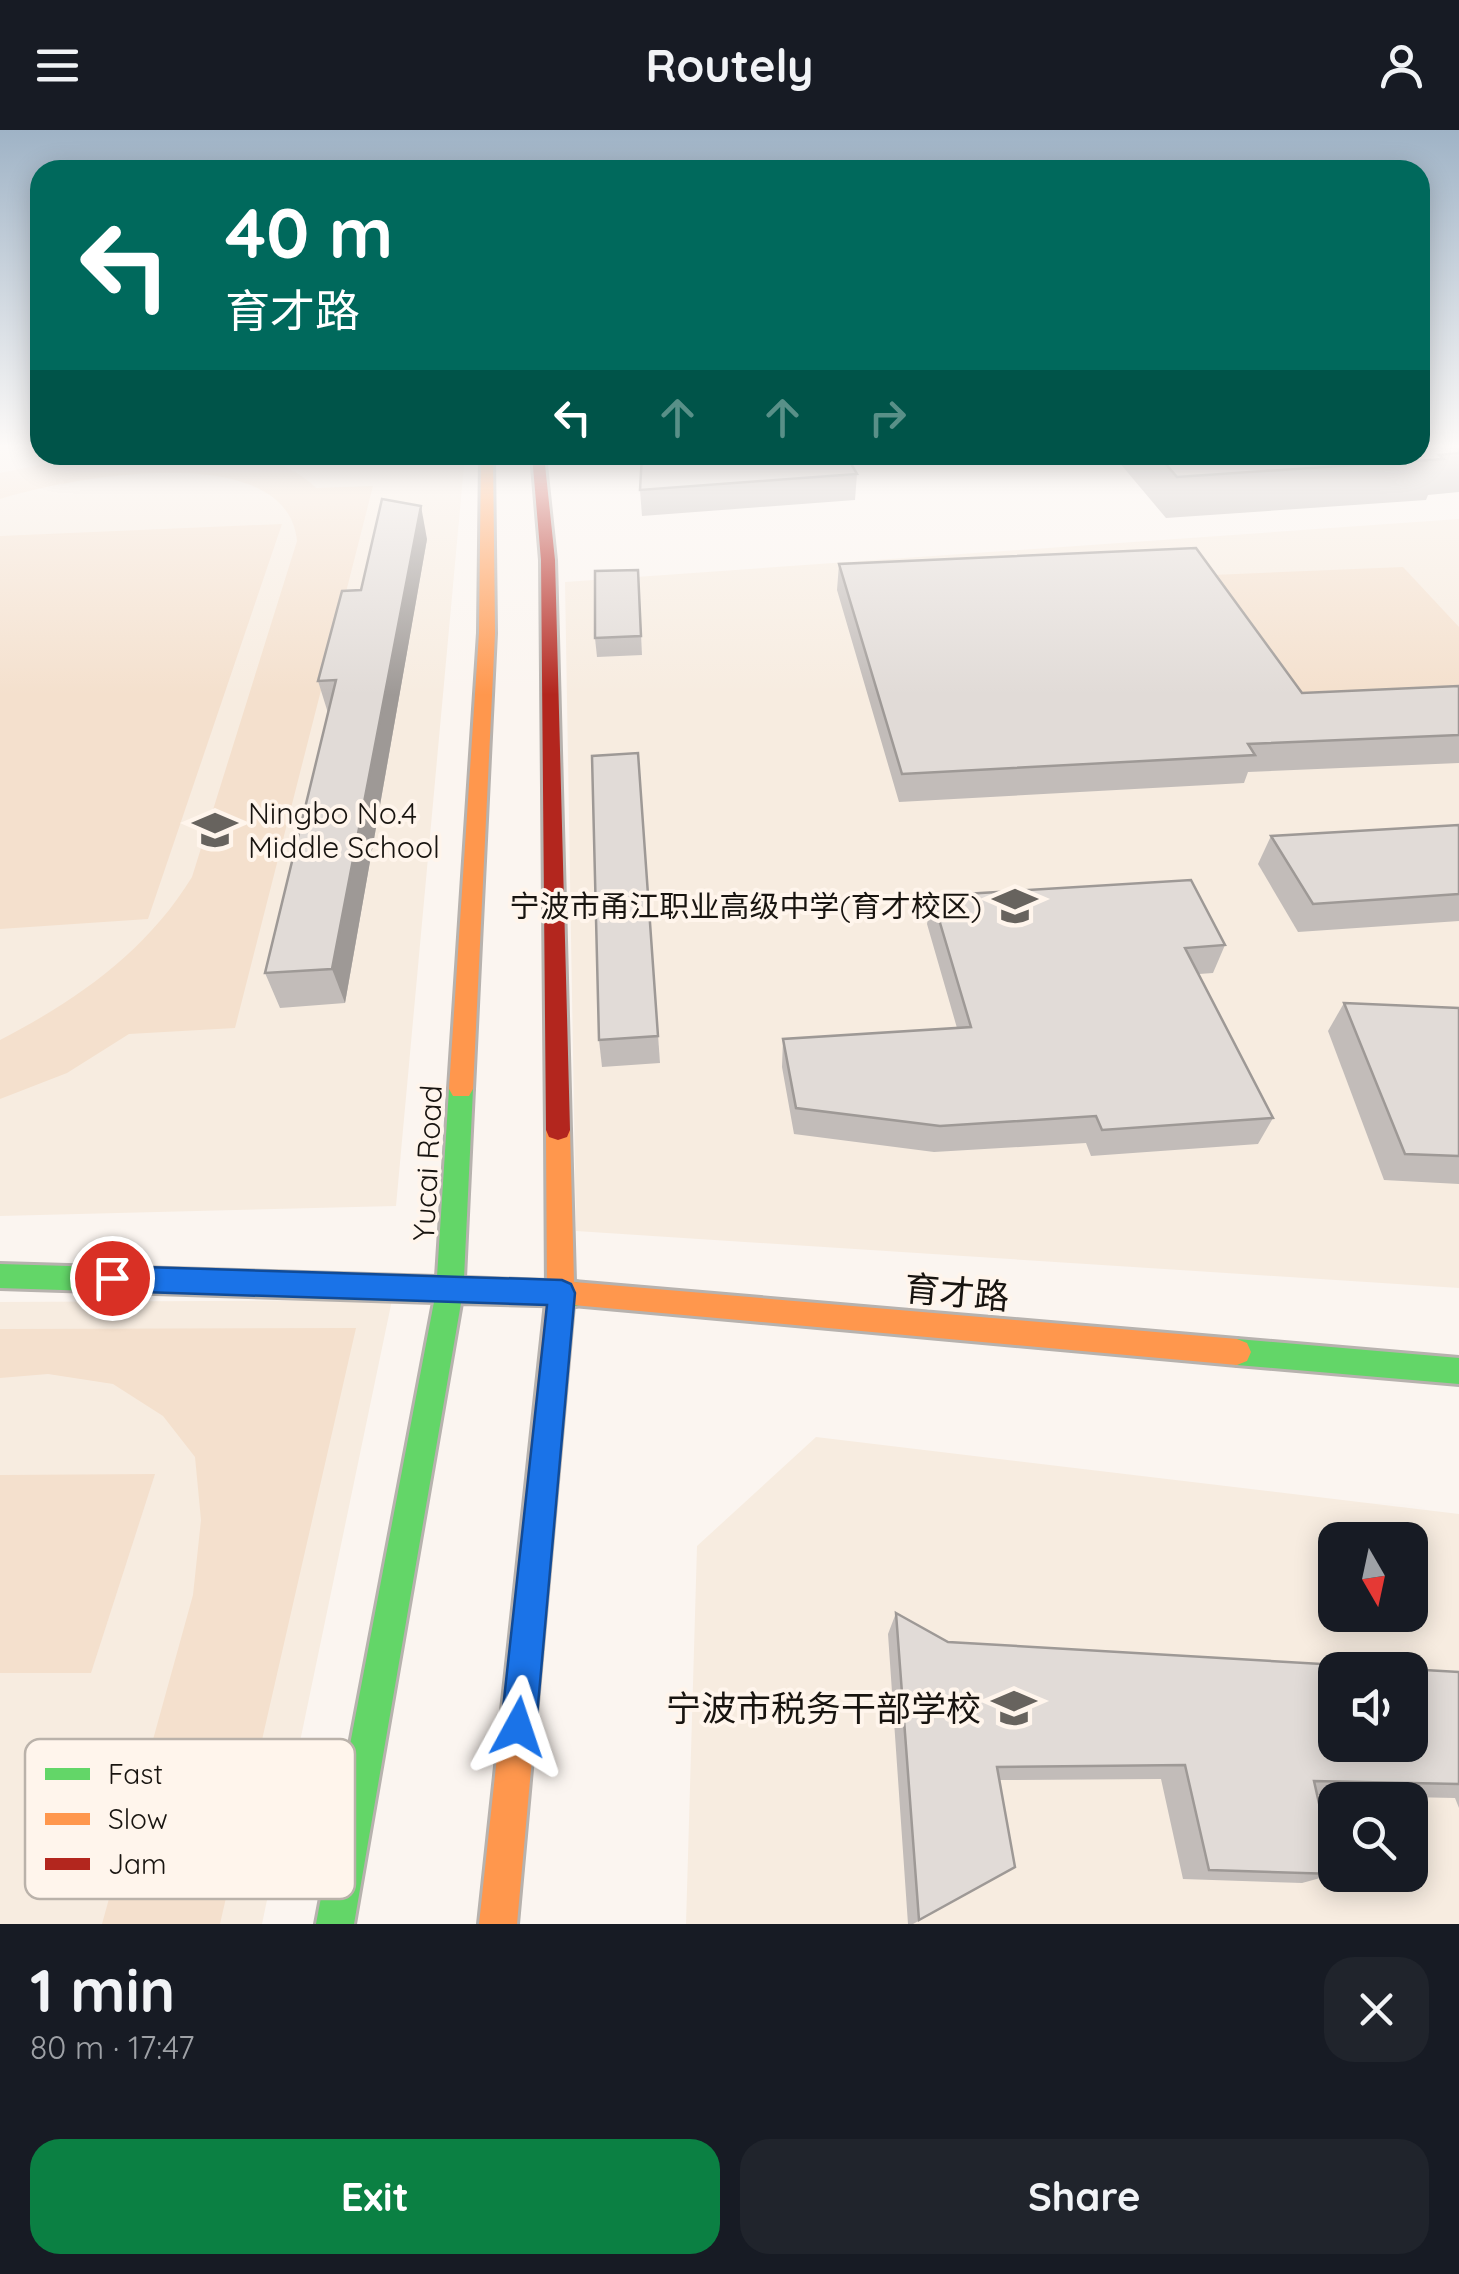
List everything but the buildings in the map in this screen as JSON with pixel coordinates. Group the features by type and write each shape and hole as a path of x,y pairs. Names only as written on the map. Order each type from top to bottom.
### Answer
{"main road":[{"name":"Yucai Road","path":"355,1813 450,1287 487,633 487,528"},
{"path":"498,1924 562,1293 545,528"},
{"name":"育才路","path":"0,1276 562,1293 1459,1371"},
{"name":"Yucai Road","path":"335,1924 340,1899"}],"shaded area":[{"name":"Ningbo No.4 Middle School","path":"0,528 458,528 396,1206 0,1216"},
{"path":"281,528 148,919 0,929 0,536"},
{"path":"292,528 362,528 235,1028 129,1034 67,1073 0,1099 0,1040 108,972 153,928 192,877 297,541"},
{"name":"宁波市甬江职业高级中学(育才校区)","path":"1335,528 1459,528 1459,1288 576,1231 565,582"},
{"path":"1403,567 1459,627 1459,699 1303,706 1212,575"},
{"path":"392,1300 301,1739 25,1739 25,1899 267,1899 262,1924 0,1924 0,1302"},
{"path":"356,1328 262,1739 153,1739 193,1595 201,1520 195,1457 163,1416 113,1384 48,1374 0,1378 0,1329"},
{"name":"宁波市税务干部学校","path":"816,1437 1459,1514 1459,1924 686,1924 697,1546"},
{"path":"155,1474 91,1673 0,1673 0,1475"},
{"path":"109,1899 226,1899 220,1924 102,1924"}],"traffic: fast":[{"path":"355,1813 450,1287 461,1089"},
{"path":"0,1276 576,1294"},
{"path":"1237,1352 1459,1371"},
{"path":"335,1924 340,1899"}],"traffic: slow":[{"path":"461,1089 487,633 487,528"},
{"path":"498,1924 561,1293 558,1130"},
{"path":"576,1294 1237,1352"}],"traffic: jam":[{"path":"545,528 558,1130"}],"place":[{"name":"Ningbo No.4 Middle School","path":"215,830"},
{"name":"宁波市甬江职业高级中学(育才校区)","path":"1015,906"},
{"name":"宁波市税务干部学校","path":"1014,1708"}],"route":[{"path":"112,1278 562,1293 518,1727"}]}
